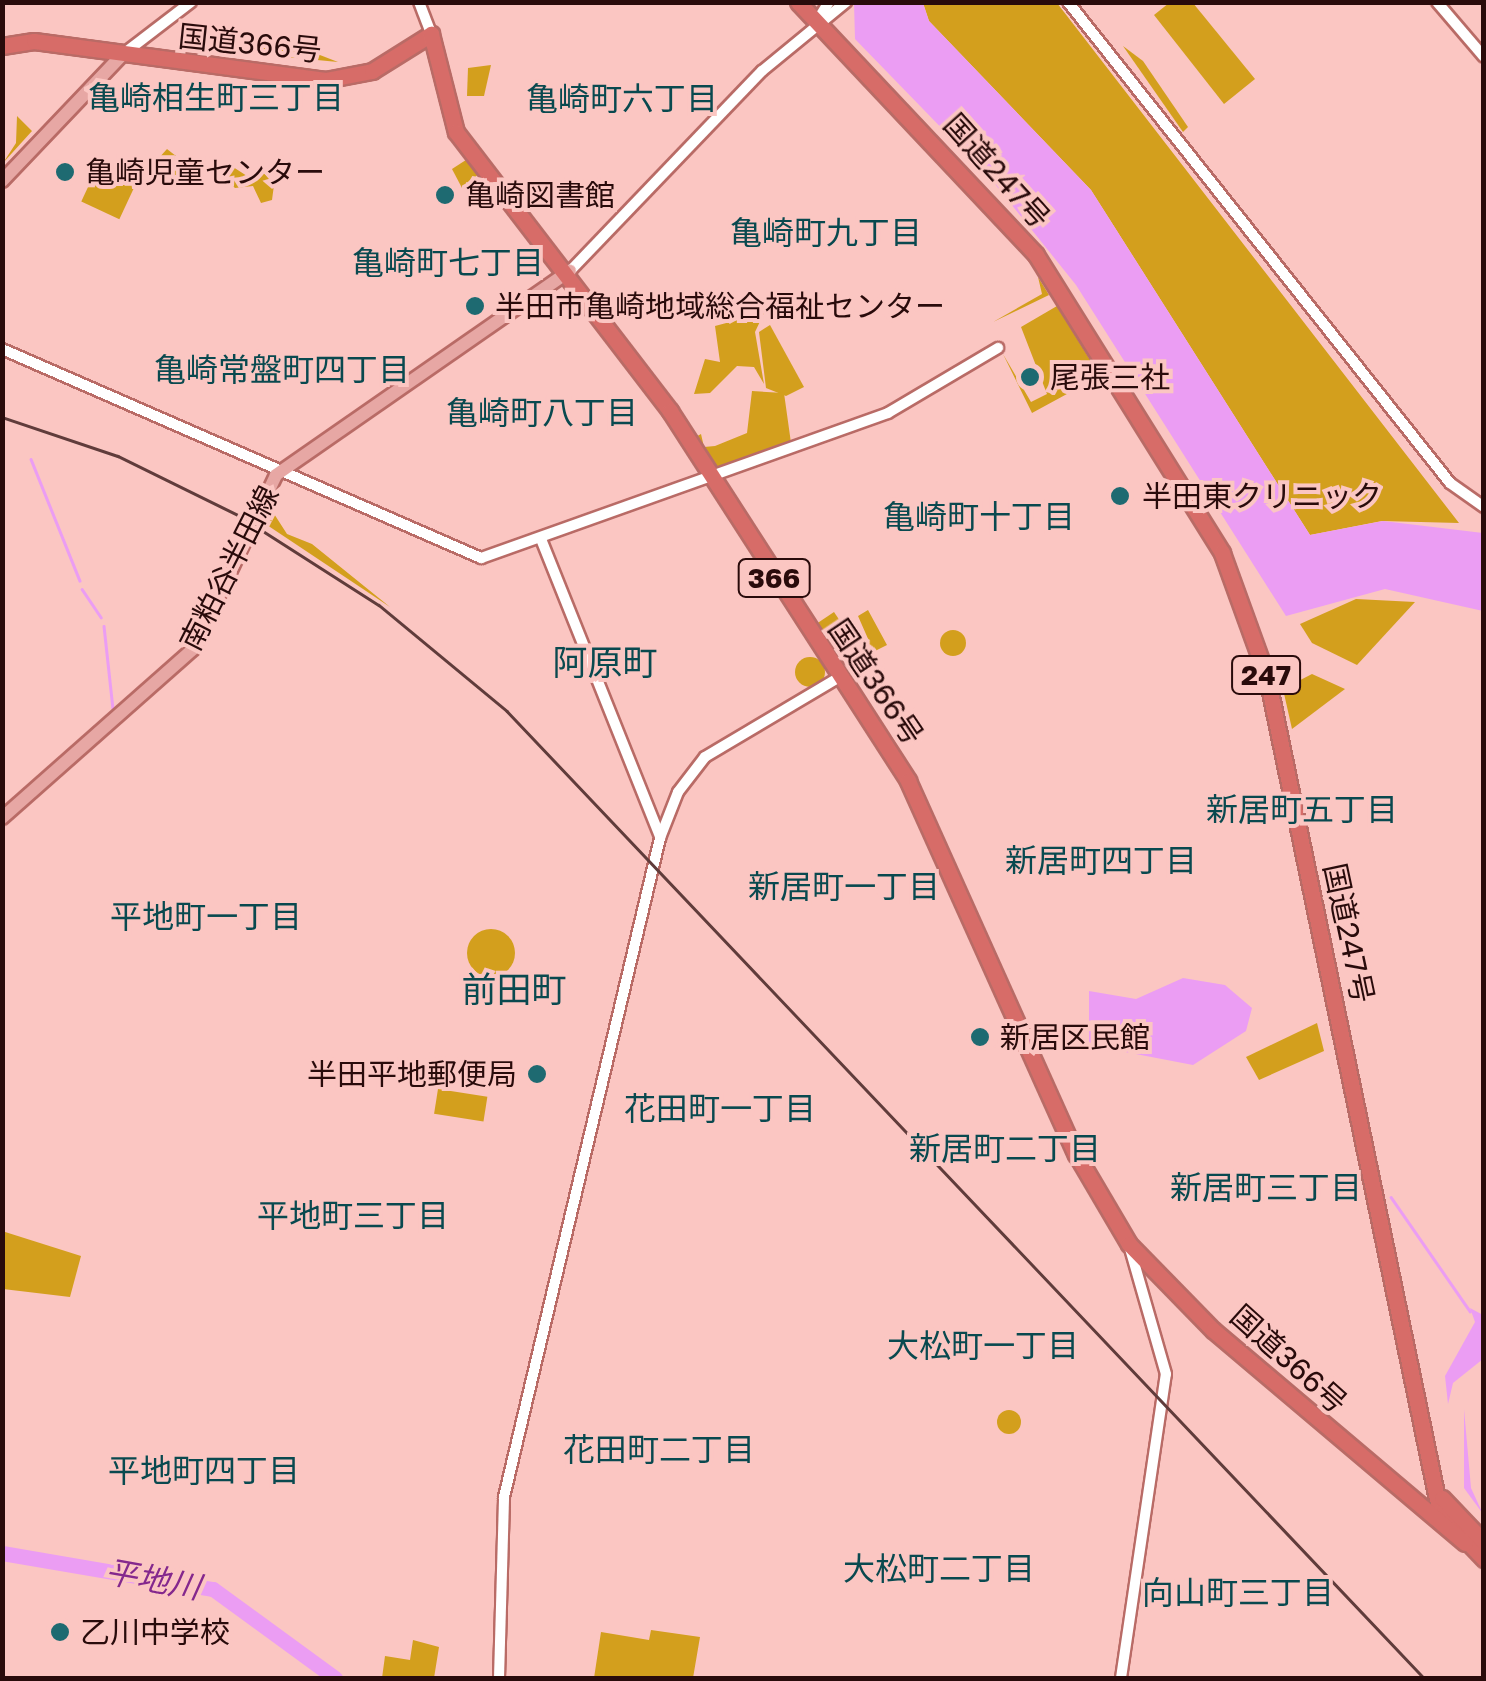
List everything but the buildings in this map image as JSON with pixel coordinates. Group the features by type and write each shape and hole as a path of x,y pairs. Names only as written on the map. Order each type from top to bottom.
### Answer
{"highway":[{"name":"国道247号","path":"798,2 1036,255 1201,513 1238,590 1267,677 1440,1513"},
{"name":"国道366号","path":"2,46 324,80 372,71 431,34 450,122 570,271 712,478 924,811 1076,1154 1129,1244 1412,1503 1474,1539"},
{"name":"国道247号","path":"1436,1486 1484,1559"},
{"name":"国道366号","path":"1412,1503 1440,1513 1474,1539"}],"main road":[{"path":"2,182 122,56"},
{"name":"南粕谷半田線","path":"2,818 194,648 276,475 570,271"}],"street":[{"path":"122,56 190,2"},
{"path":"419,2 431,34"},
{"path":"816,22 828,2"},
{"path":"1068,2 1450,483 1484,506"},
{"path":"1437,2 1484,56"},
{"path":"570,271 816,22 844,4"},
{"path":"2,350 470,558 541,539 888,413 998,348"},
{"path":"541,539 660,838"},
{"path":"499,1678 504,1497 660,838 705,757 840,676"},
{"path":"1121,1678 1166,1361 1129,1244"}],"shaded area":[{"path":"854,3 923,3 929,21 1091,190 1310,535 1383,521 1483,533 1483,611 1385,589 1286,616 1076,285 991,179 855,39"},
{"path":"923,3 1057,3 1459,523 1382,521 1310,535 1091,190 929,21"},
{"path":"1169,3 1193,3 1255,79 1224,104 1154,15"},
{"path":"230,44 294,45 338,62 233,52"},
{"path":"1123,46 1143,61 1188,127 1183,132"},
{"path":"491,65 484,96 467,96 468,68"},
{"path":"17,116 32,131 3,163 16,143"},
{"path":"167,149 190,167 187,173 171,179 149,169"},
{"path":"102,157 140,175 119,219 81,201"},
{"path":"469,158 480,173 462,188 452,169"},
{"path":"230,165 247,176 263,172 274,185 272,200 261,203 253,186 235,188 226,179"},
{"path":"1038,277 1049,295 993,322 1042,294"},
{"path":"1057,306 1100,376 1032,413 1003,354 1031,402 1047,394 1021,327"},
{"path":"764,313 755,332 764,384 754,367 737,366 710,393 694,394 705,359 720,362 715,326"},
{"path":"770,325 804,387 786,396 766,388 759,332"},
{"path":"752,391 784,393 791,443 715,469 692,439 701,434 704,447 715,446 747,433"},
{"path":"269,506 287,534 312,544 390,607 261,521"},
{"path":"1356,599 1415,602 1357,665 1312,643 1300,624"},
{"path":"868,610 887,645 859,659 852,649 869,641 858,616"},
{"path":"834,612 844,627 826,639 816,624"},
{"path":"953,630 962,634 966,643 962,652 953,656 944,652 940,643 944,634"},
{"path":"810,657 820,662 825,672 820,682 810,687 800,682 795,672 800,662"},
{"path":"1312,674 1345,689 1292,729 1283,689"},
{"path":"491,929 508,936 515,953 508,970 491,977 474,970 467,953 474,936"},
{"path":"1183,978 1225,985 1252,1008 1246,1031 1193,1065 1089,1045 1089,991 1136,999"},
{"path":"1317,1023 1324,1051 1259,1080 1246,1057"},
{"path":"438,1089 487,1097 483,1122 434,1114"},
{"path":"2,1231 81,1256 70,1297 3,1289"},
{"path":"1470,1308 1483,1315 1483,1359 1453,1383 1448,1404 1445,1376 1475,1322"},
{"path":"1464,1409 1471,1488 1483,1514 1464,1488"},
{"path":"1009,1410 1021,1422 1009,1434 997,1422"},
{"path":"651,1630 700,1637 693,1678 594,1678 601,1632 649,1640"},
{"path":"413,1640 439,1647 434,1678 382,1678 385,1656 410,1660"}],"waterway":[{"path":"884,408 931,382"},
{"path":"31,459 80,581"},
{"path":"82,589 101,617"},
{"path":"104,626 113,709"},
{"path":"1391,1197 1470,1311"},
{"name":"平地川","path":"2,1553 213,1589 335,1678"}],"railway":[{"path":"2,417 118,456 238,515 379,605 507,711 1424,1678"}],"place":[{"name":"亀崎児童センター","path":"65,172"},
{"name":"亀崎図書館","path":"445,195"},
{"name":"半田市亀崎地域総合福祉センター","path":"475,306"},
{"name":"尾張三社","path":"1030,377"},
{"name":"半田東クリニック","path":"1120,496"},
{"name":"新居区民館","path":"980,1037"},
{"name":"半田平地郵便局","path":"537,1074"},
{"name":"乙川中学校","path":"60,1632"}],"district":[{"name":"亀崎相生町三丁目","path":"216,97"},
{"name":"亀崎町六丁目","path":"622,98"},
{"name":"亀崎町九丁目","path":"826,232"},
{"name":"亀崎町七丁目","path":"448,262"},
{"name":"亀崎常盤町四丁目","path":"282,369"},
{"name":"亀崎町八丁目","path":"542,412"},
{"name":"亀崎町十丁目","path":"979,516"},
{"name":"阿原町","path":"605,662"},
{"name":"新居町五丁目","path":"1302,809"},
{"name":"新居町四丁目","path":"1101,860"},
{"name":"新居町一丁目","path":"844,886"},
{"name":"平地町一丁目","path":"206,916"},
{"name":"前田町","path":"514,989"},
{"name":"花田町一丁目","path":"720,1108"},
{"name":"新居町二丁目","path":"1005,1148"},
{"name":"新居町三丁目","path":"1266,1187"},
{"name":"平地町三丁目","path":"353,1215"},
{"name":"大松町一丁目","path":"983,1345"},
{"name":"花田町二丁目","path":"659,1449"},
{"name":"平地町四丁目","path":"204,1470"},
{"name":"大松町二丁目","path":"939,1568"},
{"name":"向山町三丁目","path":"1238,1592"}]}
